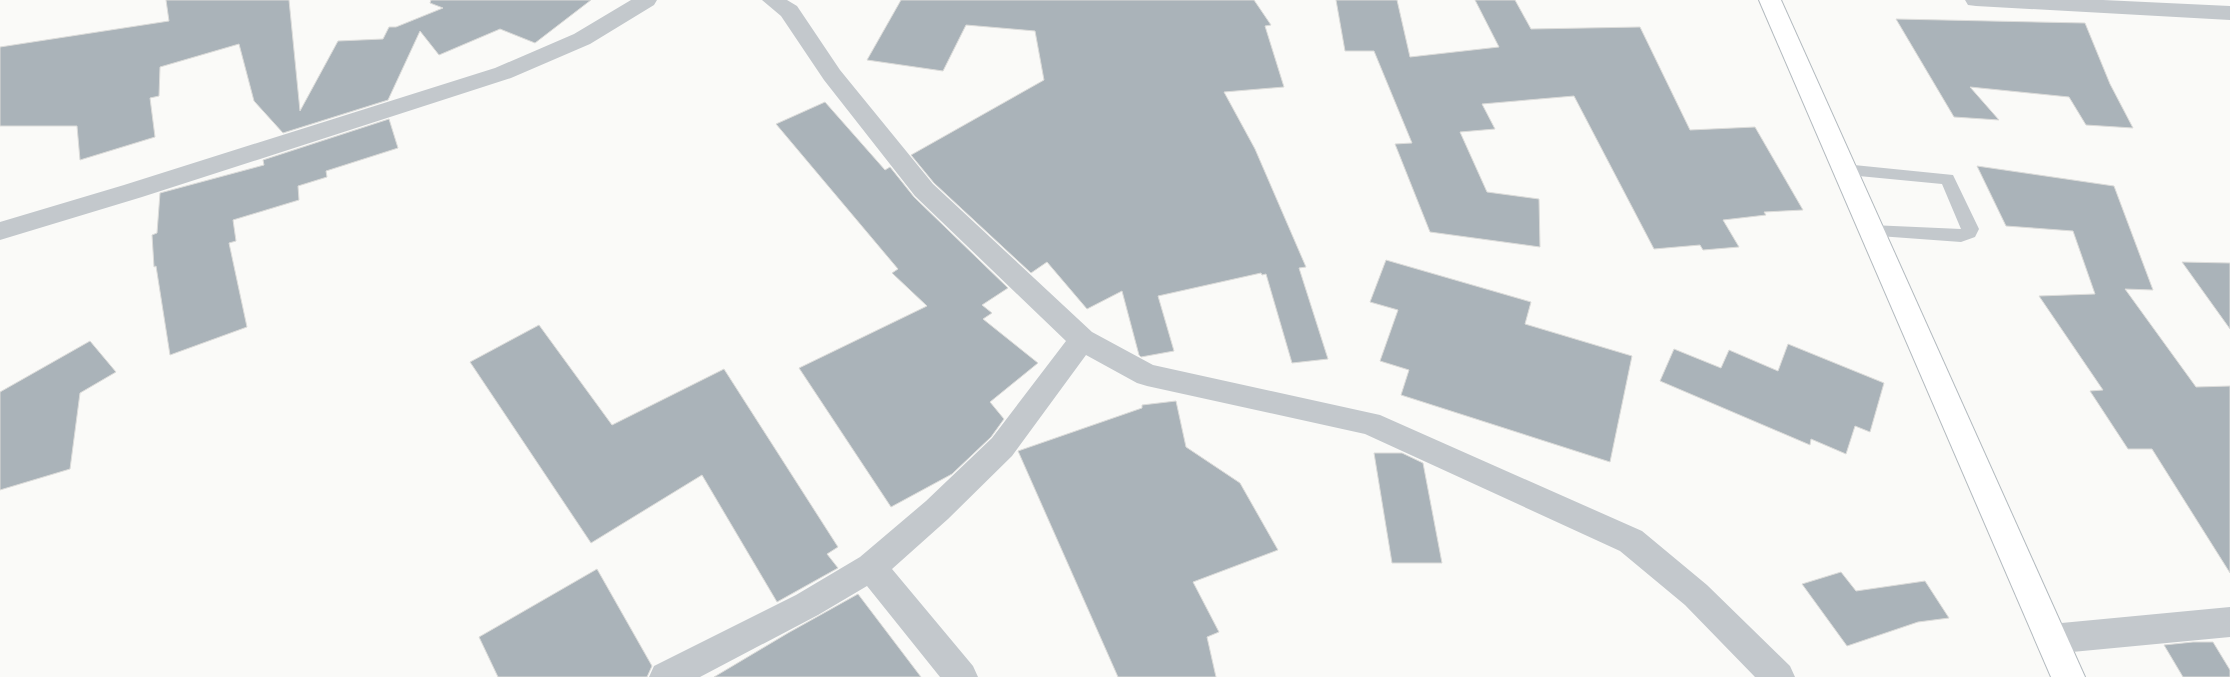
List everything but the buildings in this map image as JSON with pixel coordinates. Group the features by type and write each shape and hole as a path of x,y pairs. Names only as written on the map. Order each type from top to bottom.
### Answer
{"main road":[{"path":"1770,0 2068,677"}],"street":[{"path":"0,231 133,191 503,73 582,39 646,0"},
{"path":"773,0 789,11 832,75 924,190 1082,340 1147,375 1370,423 1631,541 1696,595 1778,677"},
{"path":"1976,0 2230,12"},
{"path":"666,677 807,605 871,567 937,510 1002,447 1082,340"},
{"path":"871,567 962,677"},
{"path":"2050,639 2230,622"}],"lane":[{"path":"1844,170 1947,180 1970,229 1969,234 1961,236 1871,231"}]}
